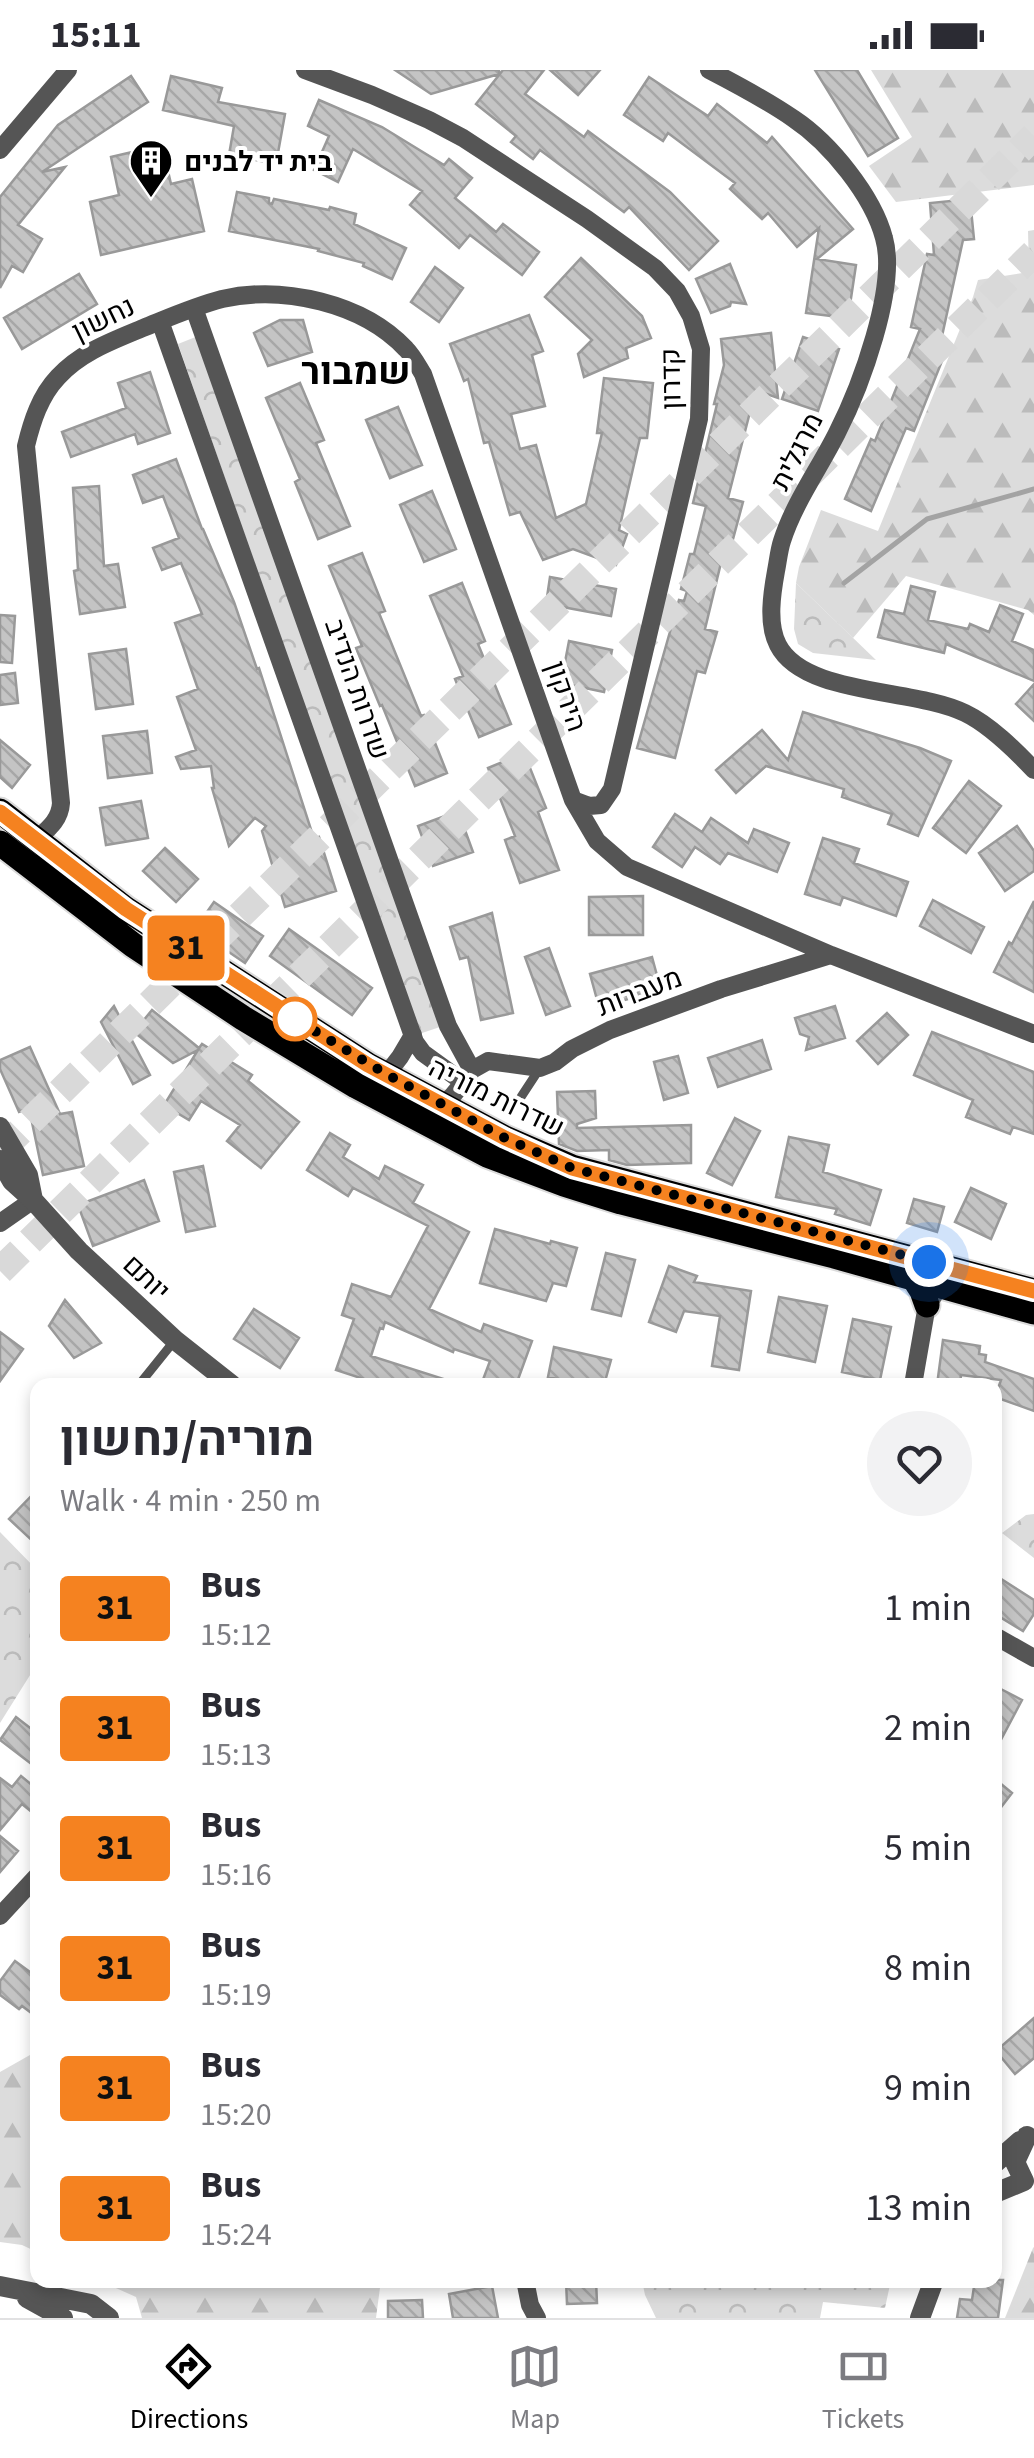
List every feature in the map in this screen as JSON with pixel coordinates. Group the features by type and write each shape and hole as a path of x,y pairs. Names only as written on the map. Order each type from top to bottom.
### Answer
{"main road":[{"name":"שדרות מוריה","path":"0,812 126,909 264,1000 386,1074 505,1138 572,1168 1034,1290"},
{"name":"שדרות מוריה","path":"0,842 95,918 243,1018 340,1076 487,1155 621,1202 913,1277 934,1295 1034,1312"}],"street":[{"path":"0,150 68,70"},
{"name":"קדרון","path":"305,70 430,120 486,152 655,268 677,292 691,316 701,349 699,419 612,789 601,805 589,806 573,800"},
{"name":"מרגלית","path":"709,70 797,120 819,140 862,190 885,239 887,259 878,326 838,432 782,541 774,582 772,632 780,649 794,664 818,678 966,713 1034,770"},
{"name":"הירקון","path":"177,315 224,298 271,295 322,300 355,313 408,350 431,395 573,800 597,841 627,867 831,955 1034,1034"},
{"path":"177,315 414,1042 423,1053 468,1076"},
{"name":"נחשון","path":"37,840 59,815 61,803 26,446 47,391 71,365 107,343 177,315"},
{"name":"שדרות הנדיב","path":"177,315 468,1076"},
{"name":"מעברות","path":"540,1068 610,1030 831,955"},
{"path":"386,1074 413,1035"},
{"path":"404,1111 428,1113 444,1105 480,1063 540,1068"},
{"name":"יותם","path":"0,1127 28,1175 33,1200"},
{"name":"יותם","path":"0,1160 12,1181 80,1252 174,1340 223,1378"},
{"path":"0,1223 33,1200"},
{"path":"914,1378 934,1295 958,1276 976,1275"},
{"path":"1002,1640 1034,1658"},
{"path":"0,1916 30,1884"},
{"path":"1002,2142 1030,2133"},
{"path":"1002,2158 1030,2133"},
{"path":"1029,2184 1015,2162 1030,2133"},
{"path":"1002,2168 1029,2184"},
{"path":"1002,2191 1029,2184"},
{"path":"4,2286 63,2318"},
{"path":"4,2286 91,2304 109,2318"},
{"path":"527,2288 537,2318"},
{"path":"920,2318 931,2288"}],"lane":[{"path":"521,1098 540,1068"},
{"path":"144,1378 174,1340"}],"green space":[{"path":"871,70 1034,70 1034,185 896,202 869,166 912,137"},
{"path":"1034,230 1034,615 1028,610 906,576 853,638 796,583 821,510 878,531 978,280 1029,272 1028,231"},
{"path":"198,336 440,1027 419,1034 178,344"},
{"path":"796,583 876,660 813,653 798,644 794,629"},
{"path":"1034,1514 1034,1558 1002,1533 1026,1515"},
{"path":"0,1532 30,1563 30,1675 0,1723"},
{"path":"30,2055 30,2249 0,2242 0,2072"},
{"path":"1033,2248 1034,2318 1005,2318"},
{"path":"116,2288 380,2288 376,2318 142,2318 136,2297"},
{"path":"644,2288 889,2288 885,2308 823,2302 820,2318 656,2318"}],"building":[{"path":"395,70 499,70 499,74 431,94"},
{"path":"503,70 544,70 525,94 584,137 588,131 670,192 718,241 689,270 629,207 624,212 540,150 533,159 511,142 516,136 476,104"},
{"path":"550,70 600,70 578,95"},
{"path":"815,70 857,70 898,138 868,156"},
{"path":"131,76 148,102 42,172 65,167 18,225 42,239 23,272 12,266 0,288 0,197 58,125"},
{"path":"171,76 222,88 218,102 285,114 276,164 229,155 234,126 163,110"},
{"path":"649,77 708,116 717,104 767,143 772,137 853,229 817,259 856,265 848,318 806,313 819,228 797,247 768,213 762,219 730,189 735,183 668,133 663,141 624,115"},
{"path":"319,100 382,127 444,165 449,159 472,178 455,198 496,232 503,224 539,252 522,275 470,235 459,248 410,205 422,191 353,149 338,182 314,170 329,136 308,126"},
{"name":"בית יד לבנים","path":"162,145 171,184 192,179 204,231 101,255 90,202 119,195 111,157"},
{"path":"237,192 269,198 272,204 274,199 356,214 354,224 406,248 392,279 363,266 364,263 319,249 229,231"},
{"path":"970,199 974,239 963,240 937,359 942,361 914,431 906,428 871,511 845,499 871,439 875,441 920,329 911,327 927,254 934,255 930,203"},
{"path":"581,258 642,316 651,338 626,348 628,358 584,377 578,354 592,340 545,297"},
{"path":"730,264 746,304 731,302 730,306 711,313 696,279"},
{"path":"435,267 463,288 439,322 411,302"},
{"path":"79,274 97,304 22,349 4,318"},
{"path":"529,315 543,351 532,355 545,406 511,414 520,449 536,445 556,518 586,504 602,433 597,433 604,378 653,383 647,438 640,438 619,530 627,534 616,565 573,549 543,560 520,512 510,515 489,442 484,443 468,379 464,381 450,344"},
{"path":"280,320 303,320 312,352 268,366 254,333"},
{"path":"771,333 778,398 758,391 750,412 728,498 743,502 733,539 727,538 705,629 717,632 705,673 697,671 675,758 637,748 679,600 684,601 687,591 681,589 706,506 693,503 724,365 721,339"},
{"path":"803,337 839,349 818,411 782,399"},
{"path":"150,372 170,433 138,444 135,434 71,457 62,432 126,408 118,383"},
{"path":"300,383 324,440 316,443 350,526 318,539 295,482 300,479 266,398"},
{"path":"398,407 422,465 390,478 366,420"},
{"path":"176,459 259,668 314,839 319,837 336,891 285,907 262,831 266,826 255,818 229,846 212,788 211,766 181,769 176,757 196,750 177,697 198,689 175,623 202,614 181,563 162,570 153,548 179,538 163,496 143,503 133,475"},
{"path":"99,486 104,566 118,564 125,607 80,614 74,571 78,570 73,488"},
{"path":"432,491 456,549 424,562 400,505"},
{"path":"362,553 385,611 379,613 447,773 415,786 356,648 362,646 329,566"},
{"path":"550,577 616,589 611,616 546,604"},
{"path":"462,583 485,641 478,644 511,724 479,737 455,679 463,676 430,596"},
{"path":"911,586 935,592 928,620 968,629 970,624 989,632 1000,605 1023,614 1012,641 1034,650 1034,681 946,644 944,653 878,637 885,610 904,614"},
{"path":"0,615 15,616 12,663 0,662"},
{"path":"569,641 612,650 604,692 561,683"},
{"path":"126,649 133,704 96,709 89,654"},
{"path":"15,673 18,703 0,705 0,675"},
{"path":"1034,684 1034,721 1016,704"},
{"path":"803,712 951,761 918,836 888,824 892,814 842,797 844,789 766,766 736,793 716,770 762,730 788,760"},
{"path":"147,731 152,773 108,778 103,736"},
{"path":"0,740 30,765 12,788 0,777"},
{"path":"524,753 546,808 538,812 559,870 520,883 505,840 515,836 488,768"},
{"path":"969,781 1001,806 966,853 933,828"},
{"path":"141,801 148,838 106,845 100,808"},
{"path":"458,811 473,852 433,866 418,826"},
{"path":"675,814 702,832 711,818 748,843 754,829 789,843 777,872 728,853 720,864 695,847 682,867 653,847"},
{"path":"1017,826 1034,851 1034,871 1005,891 979,853"},
{"path":"823,838 859,849 854,863 908,882 896,916 843,897 840,905 805,894"},
{"path":"165,848 198,879 176,902 143,871"},
{"path":"643,896 643,935 589,935 589,897"},
{"path":"933,900 984,927 971,953 920,926"},
{"path":"1034,901 1034,992 994,972"},
{"path":"214,902 263,936 245,963 195,929"},
{"path":"492,913 513,1013 481,1020 468,957 460,959 450,927"},
{"path":"289,929 372,988 352,1015 270,956"},
{"path":"549,948 570,1006 546,1015 525,957"},
{"path":"652,957 661,990 599,1007 590,974"},
{"path":"114,1006 150,1075 133,1084 101,1022"},
{"path":"835,1006 845,1038 806,1050 809,1037 800,1034 795,1018"},
{"path":"152,1010 199,1048 202,1044 252,1075 248,1081 299,1122 261,1168 227,1141 240,1125 201,1101 189,1120 164,1105 198,1050 173,1063 134,1032"},
{"path":"887,1013 908,1035 878,1064 857,1041"},
{"path":"932,1032 1034,1072 1034,1134 1013,1127 1010,1134 966,1117 973,1100 914,1075"},
{"path":"762,1040 771,1069 718,1087 708,1058"},
{"path":"30,1047 60,1114 72,1112 84,1166 43,1175 29,1108 19,1112 0,1069 0,1060"},
{"path":"678,1056 688,1093 664,1100 654,1062"},
{"path":"595,1091 596,1118 577,1124 577,1128 691,1125 691,1163 627,1165 609,1160 609,1150 577,1151 559,1144 557,1092"},
{"path":"735,1118 760,1131 732,1185 707,1173"},
{"path":"330,1133 350,1145 343,1157 379,1179 385,1166 423,1185 413,1203 469,1232 429,1309 481,1332 484,1324 532,1341 519,1378 484,1378 490,1361 454,1349 453,1352 385,1322 371,1356 440,1378 361,1378 336,1370 354,1319 342,1315 352,1284 391,1297 428,1226 353,1188 348,1196 307,1170"},
{"path":"789,1137 829,1145 823,1172 881,1190 870,1225 835,1214 837,1209 776,1197"},
{"path":"203,1166 215,1226 186,1232 174,1172"},
{"path":"144,1180 159,1221 93,1246 78,1205"},
{"path":"971,1188 1006,1204 991,1239 955,1222"},
{"path":"914,1199 944,1207 937,1232 907,1223"},
{"path":"495,1229 577,1248 566,1286 553,1283 546,1301 480,1283"},
{"path":"606,1253 635,1260 621,1316 592,1309"},
{"path":"669,1266 697,1276 694,1282 751,1291 739,1370 712,1366 720,1316 684,1311 676,1332 649,1322"},
{"path":"779,1297 827,1306 815,1362 768,1352"},
{"path":"65,1300 101,1343 74,1358 49,1326"},
{"path":"254,1309 299,1338 280,1368 234,1339"},
{"path":"853,1319 891,1327 880,1378 842,1372"},
{"path":"0,1332 23,1349 0,1381"},
{"path":"943,1340 980,1346 979,1354 986,1355 985,1362 1034,1379 1034,1411 1002,1400 1002,1378 938,1378"},
{"path":"554,1347 611,1360 606,1378 548,1377"},
{"path":"30,1497 30,1539 9,1519"},
{"path":"1002,1579 1034,1600 1034,1614 1023,1631 1002,1618"},
{"path":"1002,1690 1022,1700 1002,1738"},
{"path":"16,1717 30,1728 30,1763 0,1740"},
{"path":"21,1776 30,1783 30,1810 22,1804 0,1830 0,1778 12,1787"},
{"path":"1002,1785 1012,1793 1002,1806"},
{"path":"0,1836 18,1851 0,1872"},
{"path":"15,1961 30,1972 30,2012 0,1995 0,1981"},
{"path":"1034,2018 1034,2058 1015,2074 1002,2058 1002,2046"},
{"path":"492,2288 498,2318 453,2318 449,2294"},
{"path":"566,2288 596,2288 597,2303 567,2304"},
{"path":"974,2288 1002,2288 998,2318 957,2318 960,2299 972,2300"},
{"path":"422,2300 423,2318 388,2318 388,2301"}],"waterway":[{"path":"844,583 927,519 1034,489"}],"tunnel":[{"path":"0,1151 1034,136"},
{"path":"0,1271 1034,253"}],"bus line":[{"name":"31","path":"0,812 126,909 264,1000 368,1065 505,1138 572,1168 1034,1291"}],"place":[{"name":"בית יד לבנים","path":"151,199"}],"district":[{"name":"שמבור","path":"356,371"}],"route":[{"path":"295,1019 290,1016 368,1065 505,1138 572,1168 929,1262"}]}
